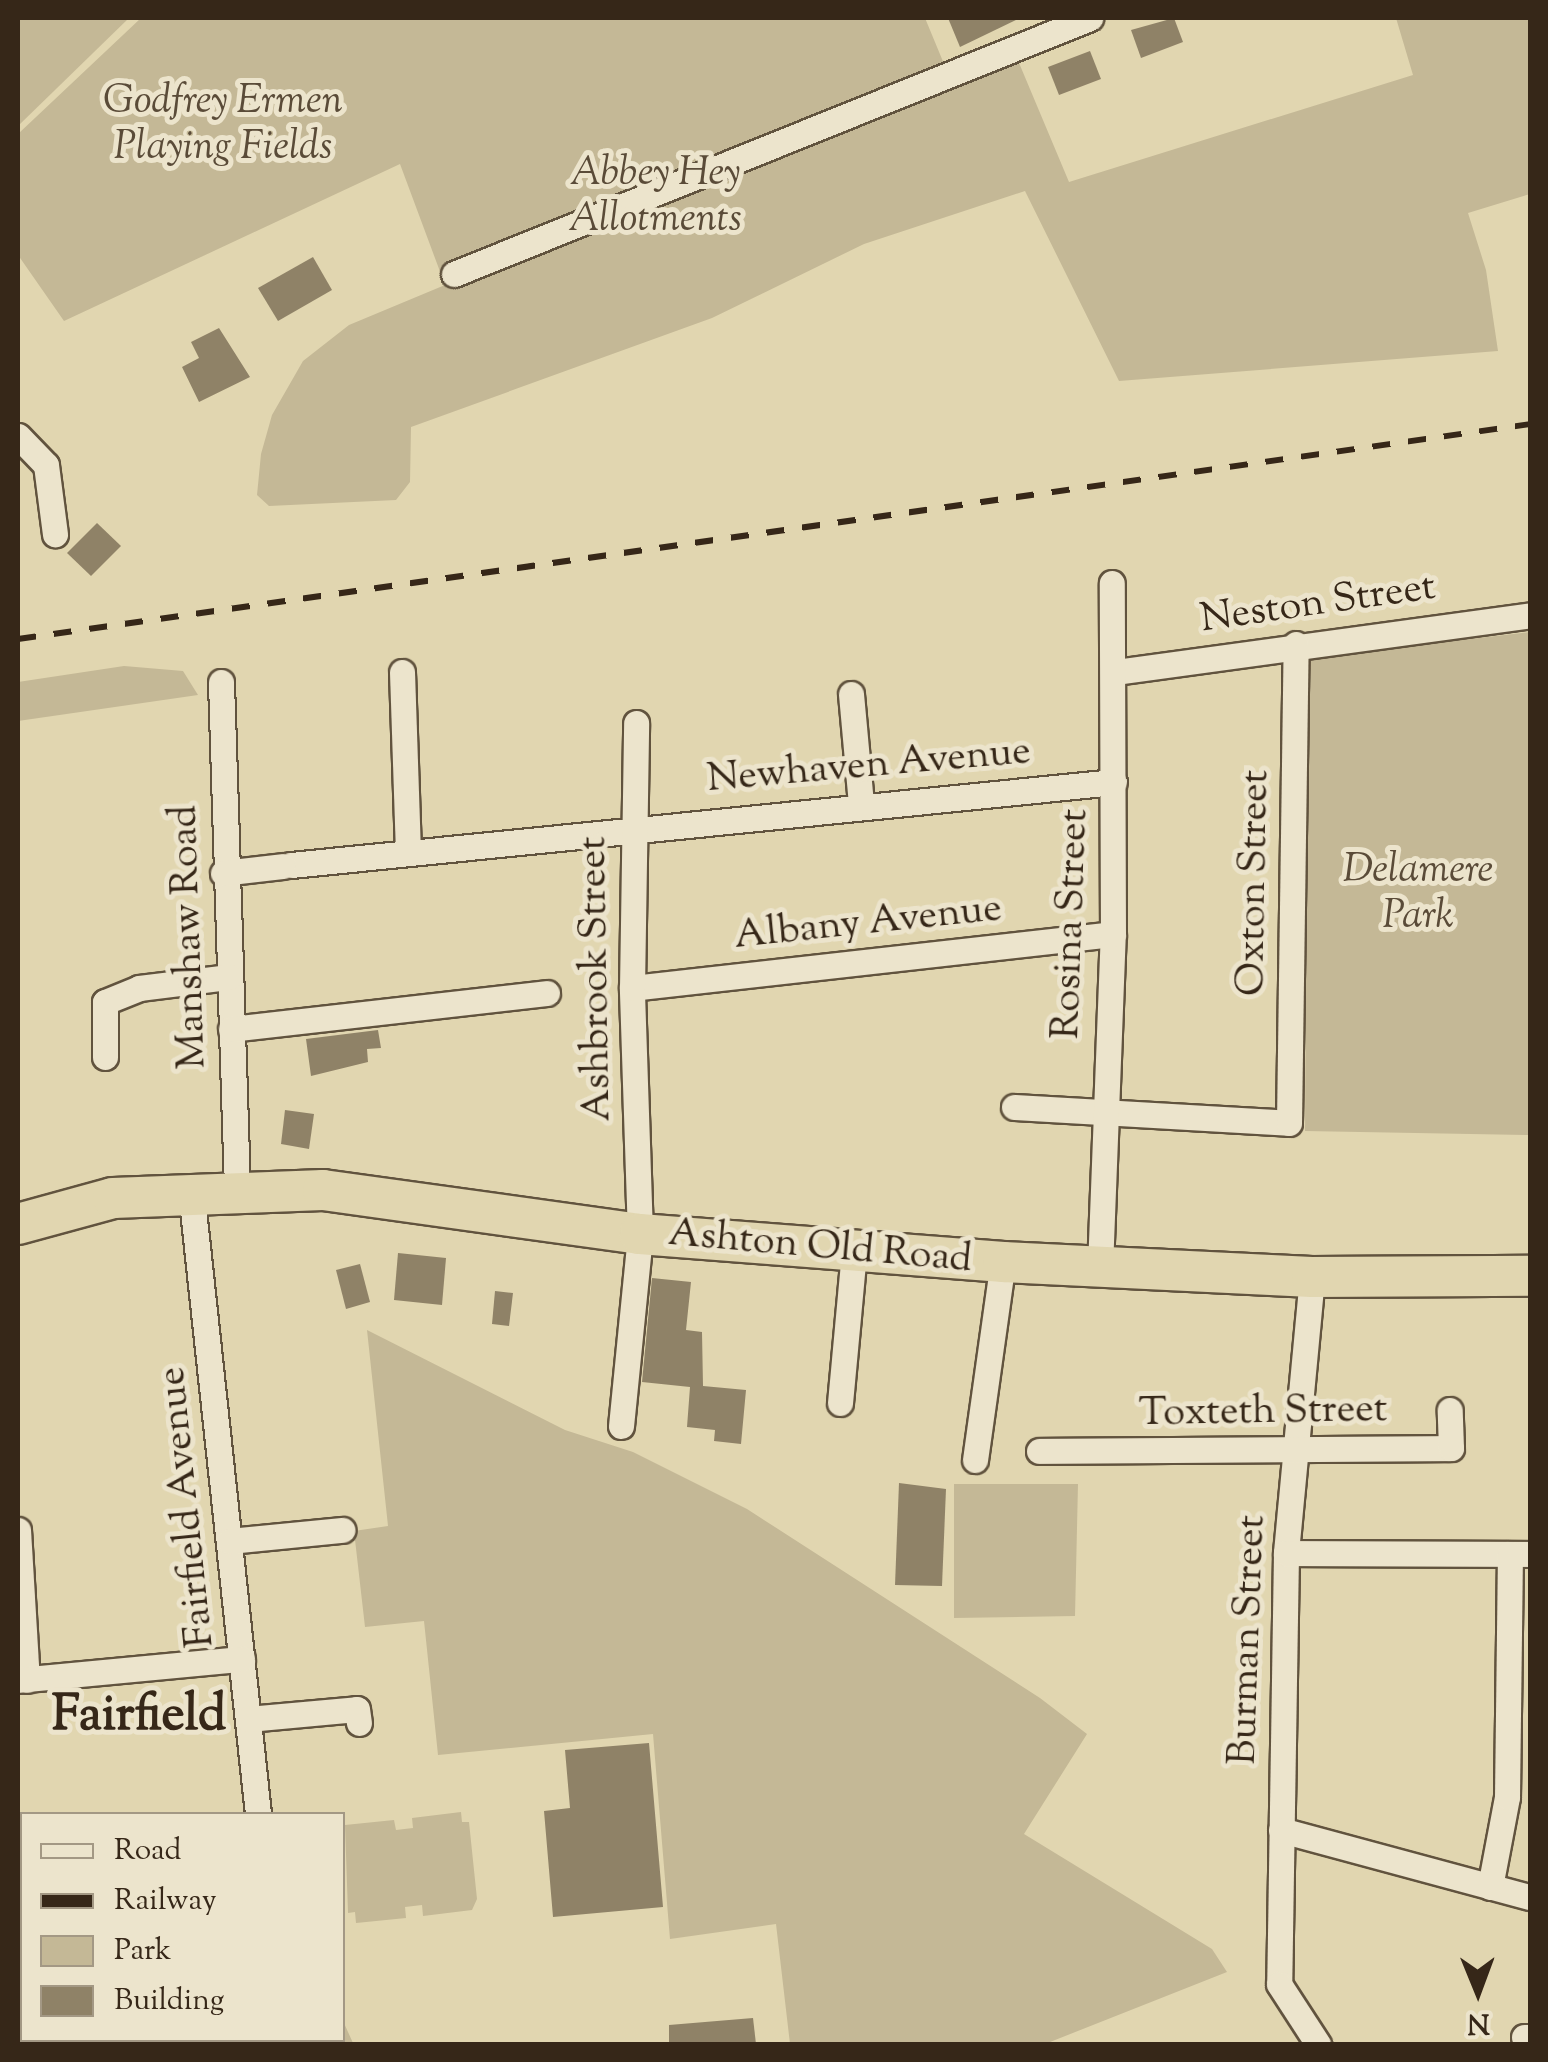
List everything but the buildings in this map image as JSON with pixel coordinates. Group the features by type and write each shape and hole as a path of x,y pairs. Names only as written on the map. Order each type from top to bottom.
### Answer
{"highway":[{"name":"Ashton Old Road","path":"18,1224 113,1198 237,1189 324,1190 640,1234 854,1252 1312,1277 1530,1276"}],"street":[{"path":"454,274 1090,18"},
{"path":"18,436 46,465 54,534"},
{"name":"Rosina Street","path":"1100,1268 1101,1116 1114,934 1116,672 1112,583"},
{"name":"Neston Street","path":"1116,672 1296,644 1530,615"},
{"name":"Oxton Street","path":"1101,1116 1289,1122 1296,644"},
{"path":"402,672 408,852"},
{"name":"Manshaw Road","path":"221,682 223,873 237,1189"},
{"path":"851,694 861,804"},
{"name":"Ashbrook Street","path":"621,1426 640,1234 632,988 631,828 636,723"},
{"name":"Newhaven Avenue","path":"223,873 861,804 1114,782"},
{"name":"Albany Avenue","path":"632,988 1114,934"},
{"path":"105,1057 105,1002 139,988 229,977"},
{"path":"231,1029 547,993"},
{"path":"1014,1107 1101,1116"},
{"name":"Fairfield Avenue","path":"191,1191 258,1812"},
{"path":"840,1403 854,1252"},
{"path":"976,1460 1004,1262"},
{"name":"Burman Street","path":"1312,1277 1286,1552 1279,1984 1288,2004 1318,2044"},
{"name":"Toxteth Street","path":"1039,1452 1293,1454 1451,1448 1450,1410"},
{"path":"18,1530 22,1680 242,1659"},
{"path":"230,1541 342,1530"},
{"path":"1286,1552 1520,1554 1507,1797 1490,1887"},
{"path":"248,1720 357,1709 359,1722"},
{"path":"1281,1830 1530,1897"}],"green space":[{"path":"18,18 129,18 18,126"},
{"name":"Abbey Hey Allotments","path":"141,18 925,18 949,76 1014,51 1069,182 1413,75 1396,18 1530,18 1530,194 1468,213 1486,270 1498,351 1119,381 1025,191 864,244 712,318 411,427 410,482 396,500 269,506 257,495 261,454 272,415 303,361 349,325 445,285 400,164 64,321 18,255 18,134"},
{"name":"Delamere Park","path":"1530,632 1530,1135 1305,1131 1308,658"},
{"path":"124,666 183,671 198,695 18,721 18,682"},
{"path":"367,1330 565,1430 633,1452 747,1509 1040,1698 1087,1734 1024,1834 1212,1949 1227,1972 1045,2044 790,2044 776,1924 670,1939 653,1734 438,1755 424,1621 365,1627 354,1531 388,1526"},
{"path":"954,1484 1078,1484 1075,1616 954,1618"},
{"path":"461,1812 462,1822 469,1822 477,1899 472,1910 423,1916 422,1905 405,1907 406,1918 356,1923 355,1912 348,1913 345,1825 394,1820 396,1830 413,1828 412,1818"},
{"path":"18,1905 20,2042 345,2042 345,2025 353,2043 18,2044"}],"railway":[{"path":"18,639 1530,424"}],"district":[{"name":"Fairfield","path":"139,1718"}],"park label":[{"name":"Godfrey Ermen Playing Fields","path":"223,126"}]}
